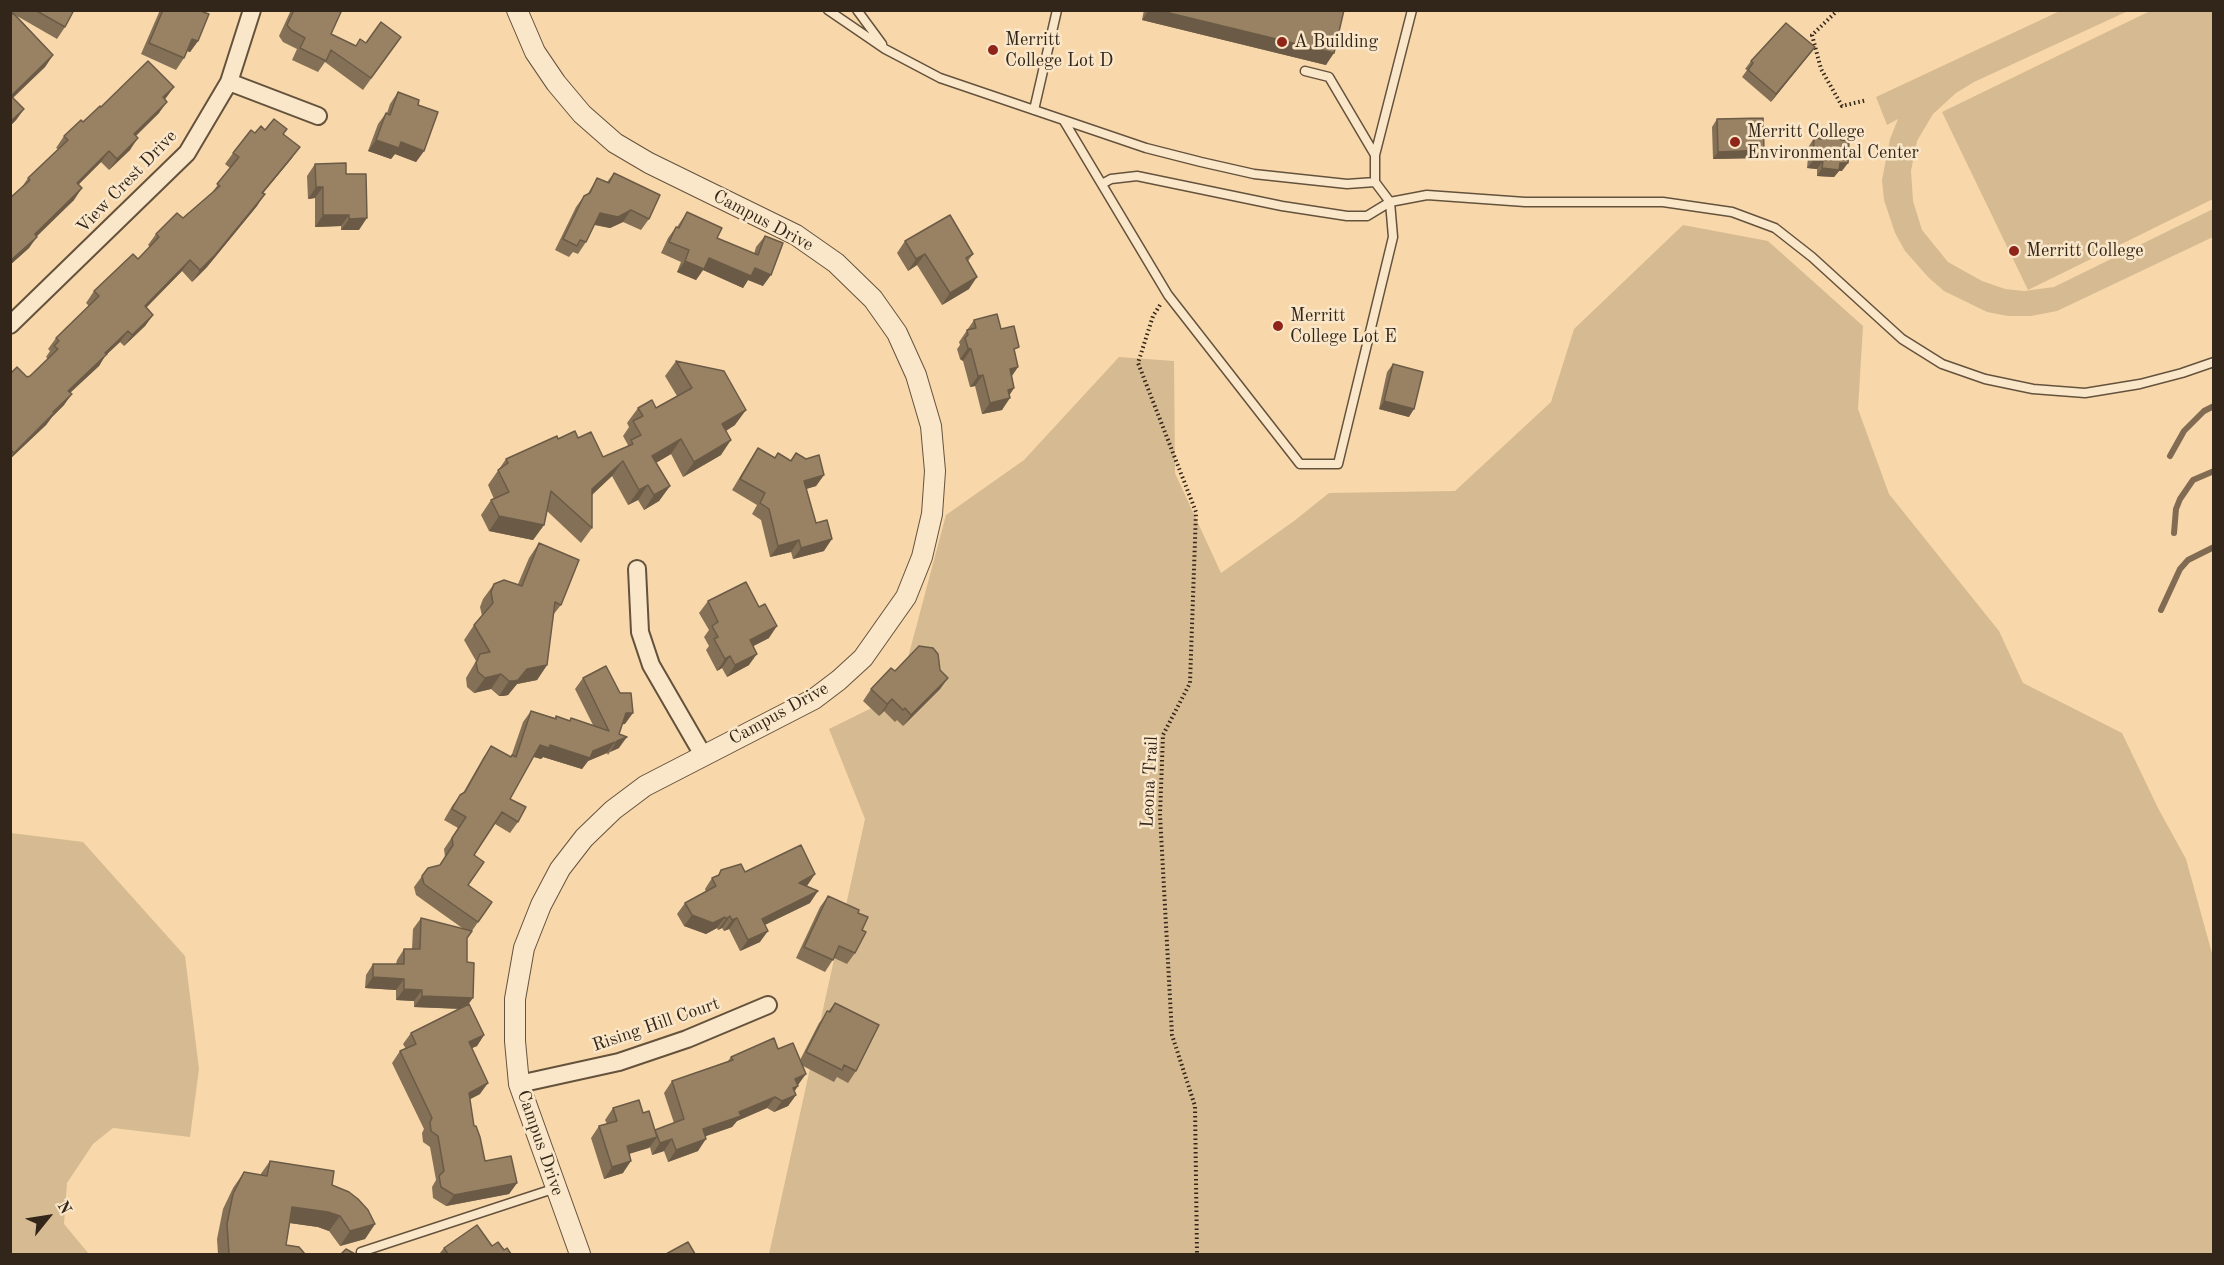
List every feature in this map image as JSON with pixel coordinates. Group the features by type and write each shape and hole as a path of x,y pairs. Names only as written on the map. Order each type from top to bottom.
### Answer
{"street":[{"name":"View Crest Drive","path":"10,326 187,153 229,82 252,10"},
{"name":"Campus Drive","path":"517,10 535,52 556,83 582,114 615,143 649,163 796,235 836,263 873,298 897,333 916,375 931,426 935,471 932,514 922,558 906,597 863,658 814,699 645,786 613,810 584,838 560,869 541,905 524,948 515,999 515,1041 519,1084 580,1254"},
{"path":"229,82 318,116"},
{"path":"637,568 640,632 651,665 703,755"},
{"name":"Rising Hill Court","path":"519,1084 619,1062 687,1039 768,1005"}],"lane":[{"path":"828,10 885,49 940,78 1146,148 1254,174 1347,184 1375,183"},
{"path":"857,10 885,49"},
{"path":"1034,110 1057,10"},
{"path":"1064,121 1168,295 1300,464 1338,464 1393,237 1390,202 1375,183 1376,155 1412,10"},
{"path":"1305,71 1329,77 1376,155"},
{"path":"1102,184 1111,179 1137,176 1282,206 1347,216 1367,216 1390,202 1427,195 1525,202 1663,202 1732,212 1775,228 1812,257 1902,339 1942,364 1985,379 2033,389 2085,393 2182,374 2214,362"},
{"path":"361,1252 556,1188"}],"path":[{"path":"1838,10 1812,35 1821,69 1842,106 1867,100"},
{"name":"Leona Trail","path":"1168,295 1153,316 1138,363 1196,512 1190,683 1163,735 1160,815 1172,1035 1195,1106 1197,1254"}],"shaded area":[{"path":"2062,10 2128,11 1974,82 1956,93 1933,114 1917,141 1911,171 1913,201 1922,230 1948,262 1982,281 2005,289 2024,291 2054,287 2213,209 2213,237 2057,311 2031,316 2008,316 1987,312 1944,291 1905,251 1895,233 1884,200 1882,180 1890,139 1898,119 1887,125 1876,97"},
{"path":"2150,11 2213,11 2213,199 2028,290 1942,112"},
{"path":"1683,225 1768,241 1863,326 1858,409 1889,494 1999,631 2023,683 2122,733 2158,808 2186,859 2213,957 2213,1254 769,1254 865,819 829,729 898,695 946,515 1024,460 1119,357 1174,361 1175,473 1221,573 1329,493 1455,491 1551,402 1574,329"},
{"path":"11,833 83,842 185,956 199,1069 190,1137 113,1128 93,1144 67,1183 64,1224 89,1254 11,1254"}],"building":[{"path":"35,10 74,10 65,27"},
{"path":"163,10 204,10 203,12 209,14 198,41 192,39 184,58 149,43"},
{"path":"294,10 337,10 341,12 331,34 356,46 360,39 366,43 381,22 401,37 371,78 331,50 326,61 300,48 305,38 287,25"},
{"name":"A Building","path":"1157,10 1344,10 1334,53"},
{"path":"13,13 53,55 11,96 24,109 10,122 10,17"},
{"path":"1786,23 1815,47 1776,94 1748,70 1753,63 1751,61"},
{"path":"148,61 174,87 163,97 167,102 134,134 138,138 117,159 109,151 77,183 82,188 35,234 37,237 10,261 10,198 68,140 64,136 81,120 83,122 101,107"},
{"path":"398,92 419,100 418,105 438,112 424,151 401,142 399,148 376,140 386,113 390,115"},
{"name":"Merritt College Environmental Center","path":"1763,118 1764,150 1718,152 1717,119"},
{"path":"274,119 287,129 283,134 300,147 262,193 265,194 200,270 190,260 145,306 153,315 132,335 128,331 105,353 107,354 68,391 72,394 14,453 10,449 10,374 17,367 27,377 30,376 58,349 54,346 59,341 56,338 99,296 94,291 133,254 138,259 159,237 156,234 177,213 183,218 220,186 217,184 239,157 233,153 251,130 255,133 261,126 265,130"},
{"path":"1823,130 1841,131 1841,140 1849,141 1848,163 1840,163 1839,170 1822,168 1823,161 1813,161 1814,138 1822,139"},
{"path":"346,163 346,174 366,174 367,218 349,219 349,215 323,215 323,187 316,187 315,164"},
{"path":"614,173 660,195 649,219 631,210 618,217 600,213 586,242 580,240 577,246 563,239 584,196 590,193 597,178 609,183"},
{"path":"687,212 722,228 717,238 758,255 765,236 783,243 771,275 755,268 751,276 709,258 704,269 685,261 689,250 669,242"},
{"path":"950,215 973,254 966,258 977,277 950,293 925,254 916,259 905,241"},
{"path":"997,314 1001,329 1014,326 1019,347 1014,349 1018,367 1010,369 1014,388 1008,390 1010,398 990,403 983,375 978,376 971,349 968,348 965,338 968,335 967,330 976,328 974,320"},
{"path":"676,361 724,371 746,410 722,424 731,440 694,462 681,439 652,456 670,486 654,495 648,485 639,490 623,461 592,489 592,528 551,491 544,525 499,516 491,500 509,492 498,470 508,463 506,459 557,436 558,439 575,431 578,438 591,432 603,457 633,444 631,440 641,435 633,421 643,416 638,408 652,400 656,408 692,388"},
{"path":"1393,364 1423,372 1414,409 1384,401"},
{"path":"758,448 775,458 778,453 791,461 796,453 806,459 819,455 824,475 804,481 816,523 827,520 832,539 801,548 799,540 778,546 769,509 760,503 765,493 740,479"},
{"path":"539,543 579,560 561,605 555,602 547,665 527,669 518,680 514,681 509,681 501,674 485,678 478,672 476,663 480,654 490,652 474,625 493,603 491,592 494,584 504,580 522,586"},
{"path":"746,582 759,607 765,604 777,626 750,640 757,654 735,665 730,656 725,659 714,639 718,637 712,626 718,622 708,601"},
{"path":"919,646 933,648 938,654 940,670 948,678 911,715 892,699 887,704 871,689 891,668 895,671"},
{"path":"606,666 620,693 631,693 633,713 626,713 619,734 627,737 617,741 616,744 615,742 593,751 590,758 550,745 549,748 540,745 510,799 526,807 518,822 502,812 474,855 484,862 468,885 492,902 478,922 424,884 422,876 428,868 440,865 453,845 452,838 466,817 452,809 460,795 465,792 491,746 511,757 512,755 516,757 531,711 556,719 556,716 570,721 571,718 609,731 583,678"},
{"path":"801,845 815,874 799,883 818,891 762,919 768,931 748,940 737,918 732,920 730,916 726,919 725,917 713,923 692,915 685,903 716,886 712,878 719,875 721,870 741,864 745,872"},
{"path":"828,896 859,910 858,913 868,917 862,930 866,932 855,953 839,946 833,960 804,947"},
{"path":"421,918 472,931 467,938 467,962 474,963 473,998 422,996 422,990 404,989 404,979 373,977 373,964 404,964 404,949 420,949"},
{"path":"835,1003 879,1025 856,1071 844,1065 842,1070 806,1052 827,1011 830,1012"},
{"path":"469,1004 484,1035 469,1042 488,1083 469,1093 474,1126 480,1137 485,1161 511,1156 517,1183 454,1195 441,1187 439,1176 444,1171 438,1136 431,1131 432,1118 400,1051 416,1044 411,1033"},
{"path":"774,1038 778,1049 793,1043 806,1074 795,1079 798,1086 793,1088 796,1095 782,1101 775,1097 739,1112 741,1116 703,1129 706,1139 676,1150 672,1139 660,1143 655,1130 684,1119 672,1081 733,1060 731,1057"},
{"path":"639,1100 643,1113 649,1111 657,1137 627,1146 631,1161 612,1167 599,1126 617,1121 613,1108"},
{"path":"270,1161 334,1171 332,1185 349,1192 358,1199 368,1210 375,1224 350,1231 340,1216 292,1207 286,1245 299,1247 305,1254 229,1254 227,1224 233,1194 244,1172 267,1176"},
{"path":"477,1225 492,1246 498,1242 504,1250 507,1248 511,1254 448,1254 444,1248"},
{"path":"688,1242 695,1254 666,1254"},
{"path":"346,1249 355,1254 341,1254"}],"waterway":[{"path":"2170,456 2184,431 2204,411 2214,406"},
{"path":"2174,533 2176,509 2180,499 2193,480 2214,471"},
{"path":"2161,610 2180,569 2188,560 2214,547"}],"place":[{"name":"A Building","path":"1282,42"},
{"name":"Merritt College Lot D","path":"993,50"},
{"name":"Merritt College Environmental Center","path":"1735,142"},
{"name":"Merritt College","path":"2014,251"},
{"name":"Merritt College Lot E","path":"1278,326"}]}
